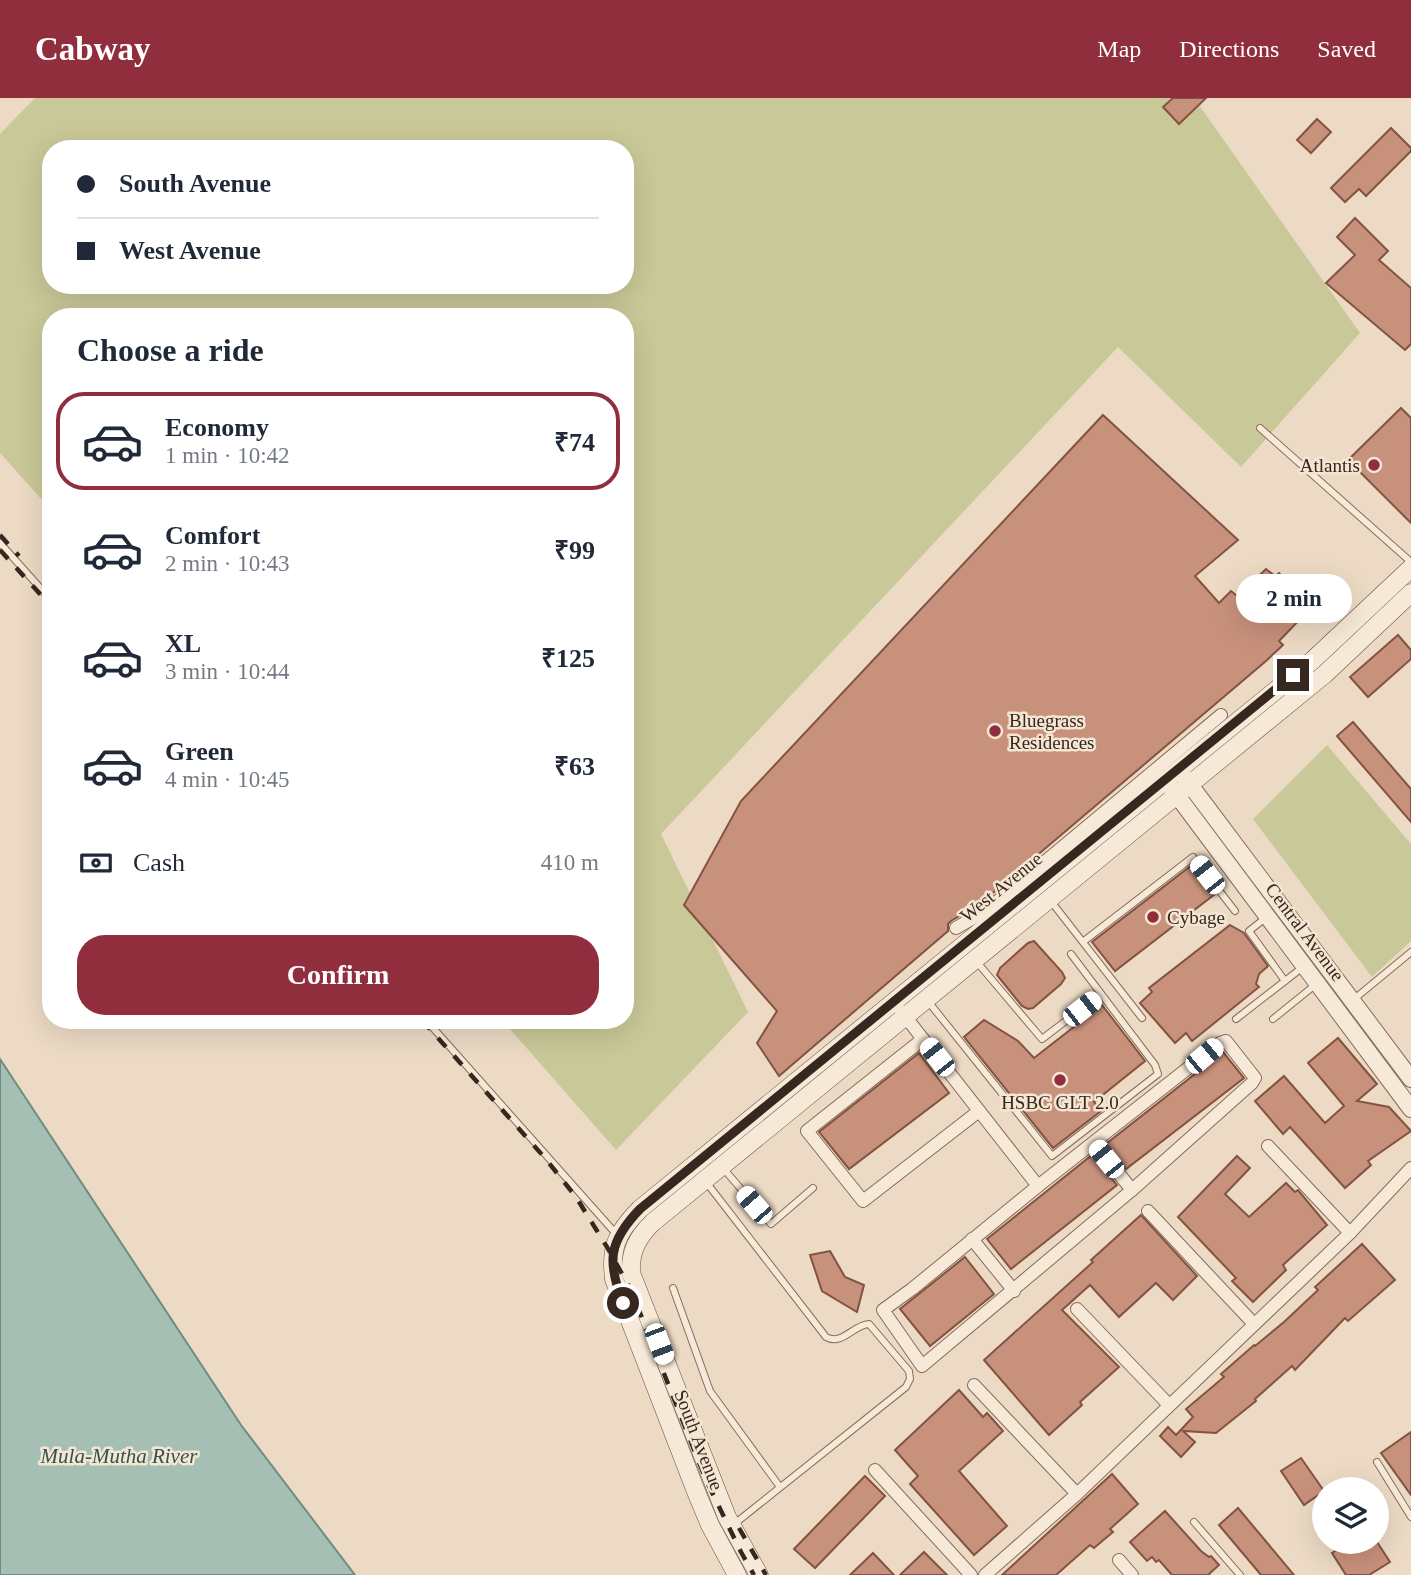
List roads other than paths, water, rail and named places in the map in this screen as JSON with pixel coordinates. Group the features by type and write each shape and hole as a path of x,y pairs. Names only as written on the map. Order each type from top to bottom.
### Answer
{"main road":[{"name":"West Avenue","path":"626,1241 652,1223 1049,898 1312,660 1406,594 1411,569"},
{"name":"West Avenue","path":"626,1241 640,1209 894,1002 1134,797 1178,782"},
{"name":"South Avenue","path":"626,1241 631,1256 631,1273 737,1575"},
{"name":"South Avenue","path":"723,1530 759,1575"}],"street":[{"path":"956,928 987,910 1134,797 1221,715"},
{"name":"Central Avenue","path":"1178,782 1268,916 1411,1110"},
{"name":"Central Avenue","path":"1178,782 1411,1079"},
{"path":"894,1002 1038,1186"},
{"path":"923,1039 807,1131 863,1201 979,1111"},
{"path":"1226,1041 1255,1078 1132,1190 922,1366 883,1310 1038,1186 1220,1043 1226,1041"},
{"path":"1094,1143 1132,1190"},
{"path":"1268,1146 1350,1233"},
{"path":"985,1575 1077,1494 1350,1233 1411,1168"},
{"path":"1148,1211 1254,1324"},
{"path":"972,1238 1014,1291"},
{"path":"1077,1309 1169,1405"},
{"path":"974,1385 1077,1494"},
{"path":"875,1470 971,1575"},
{"path":"1119,1560 1132,1575"}],"lane":[{"path":"1260,428 1411,562"},
{"path":"0,543 42,590"},
{"path":"1084,941 1193,857 1236,911"},
{"path":"1049,898 1142,1017"},
{"path":"1268,916 1249,931 1285,981"},
{"path":"1338,1012 1411,952"},
{"path":"926,999 1052,1156 1158,1073 1155,1065 1071,954"},
{"path":"975,959 1042,1039 1101,994"},
{"path":"1236,1019 1305,966"},
{"path":"1273,1019 1317,984"},
{"path":"434,1029 626,1241"},
{"path":"721,1166 771,1224 813,1188"},
{"path":"704,1180 826,1337 838,1340 861,1324 869,1324 909,1371 910,1379 906,1387 723,1530"},
{"path":"673,1288 710,1391 780,1487"},
{"path":"1377,1462 1411,1517"},
{"path":"1194,1522 1240,1575"}],"water":[{"name":"Mula-Mutha River","path":"0,1059 241,1425 355,1575 0,1575"}],"railway":[{"path":"0,535 19,556"},
{"path":"0,550 42,596"},
{"path":"430,1029 545,1158 576,1197 607,1247 631,1290 706,1480 754,1575"},
{"path":"739,1528 766,1575"}],"place":[{"name":"Atlantis","path":"1374,465"},
{"name":"Bluegrass Residences","path":"995,731"},
{"name":"Cybage","path":"1153,917"},
{"name":"HSBC GLT 2.0","path":"1060,1080"}]}
